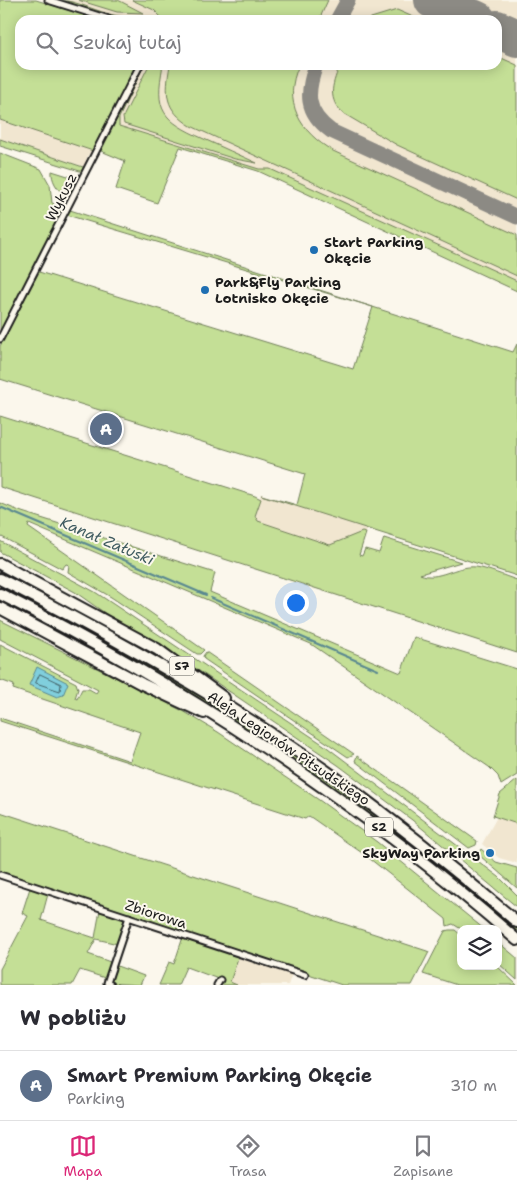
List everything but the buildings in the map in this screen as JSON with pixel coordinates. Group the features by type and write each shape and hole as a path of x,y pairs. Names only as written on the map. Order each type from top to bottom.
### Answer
{"highway":[{"name":"S7","path":"2,565 157,649 209,685 251,721"},
{"name":"Aleja Legionów Piłsudskiego","path":"0,579 106,634 251,721 335,778 410,834 517,922"},
{"name":"Aleja Legionów Piłsudskiego","path":"0,594 130,663 233,725 374,823 454,885 517,940"},
{"name":"S7","path":"0,608 142,684 233,725"},
{"path":"0,613 34,626"}],"street":[{"path":"48,0 96,15"},
{"name":"Wykusz","path":"0,339 137,70"},
{"name":"Zbiorowa","path":"0,875 305,975"},
{"path":"111,985 107,983 129,917"}],"shaded area":[{"path":"57,0 517,0 517,290 258,171 113,127 142,70 502,70 502,15 105,15"},
{"path":"0,120 93,151 88,155 84,167 0,139"},
{"path":"261,494 368,527 359,555 252,520"},
{"path":"497,817 517,824 517,863 499,858 482,844"},
{"path":"238,957 292,974 288,985 237,985 230,983"}],"green space":[{"path":"0,0 36,0 85,15 15,15 15,70 134,70 93,151 0,120"},
{"path":"57,0 72,2 117,15 105,15"},
{"path":"78,0 118,0 143,13 117,12"},
{"path":"132,0 328,0 321,15 159,15 154,10"},
{"path":"397,10 408,15 381,15"},
{"path":"502,58 517,65 517,200 397,145 341,112 334,100 334,84 338,70 502,70"},
{"path":"142,70 119,118 119,126 259,169 270,169 517,281 517,291 258,171 180,147 157,203 116,189 125,161 101,151"},
{"path":"146,70 162,70 160,81 161,104 164,112 170,119 190,132 257,163 235,159 124,124 123,117"},
{"path":"169,70 297,70 292,91 294,103 297,115 311,135 333,151 517,235 517,276 191,126 182,120 171,107 168,100 167,84"},
{"path":"0,139 85,167 83,172 0,146"},
{"path":"0,153 41,169 50,185 52,203 65,209 0,332"},
{"path":"52,171 71,177 75,181 71,191 64,194 59,190 54,181"},
{"path":"70,210 367,305 67,215"},
{"path":"39,272 353,369 373,307 513,352 517,344 517,576 261,495 297,505 305,474 0,379 0,346"},
{"path":"0,416 255,496 261,499 255,516 258,521 330,545 362,532 366,533 359,555 362,556 365,549 379,553 384,538 461,562 420,574 433,576 461,568 476,567 517,580 517,653 0,487"},
{"path":"0,503 22,512 215,573 210,592 401,673 414,637 517,669 517,775 501,785 498,776 489,767 311,644 29,524 28,527 204,650 197,654 111,597 68,572 69,565 66,564 62,569 0,536"},
{"path":"0,541 95,592 324,745 499,877 517,895 517,907 412,820 338,765 174,654 109,616 75,592 0,552"},
{"path":"0,585 141,660 276,744 365,807 452,874 517,929 517,934 396,835 269,745 137,663 69,624 0,588"},
{"path":"0,601 156,686 0,604"},
{"path":"0,620 183,711 218,732 319,800 377,842 479,925 457,926 453,924 447,926 446,919 365,855 309,816 305,819 0,721 0,718 130,761 140,732 13,689 14,685 0,680 0,644 76,683 78,689 75,698 77,699 82,689 89,689 96,693 98,690 0,639"},
{"path":"206,652 354,754 348,757 204,659 203,656"},
{"path":"357,756 477,841 476,845 469,848 355,761"},
{"path":"517,780 517,824 493,816 500,794"},
{"path":"0,812 429,952 412,985 342,985 0,873"},
{"path":"481,849 496,862 517,868 517,888 480,856 479,852"},
{"path":"30,888 48,894 41,920 95,938 100,910 126,918 118,944 96,939 88,954 113,963 105,978 80,970 72,985 0,985 0,969 28,916 22,913"},
{"path":"455,930 457,932 457,970 501,970 517,985 457,985 423,974 445,931"},
{"path":"183,937 239,955 230,982 237,985 218,985 221,980 186,967 178,985 159,985 169,962 174,964"},
{"path":"502,945 517,958 517,980 502,967"},
{"path":"117,966 144,976 140,985 110,983"}],"water":[{"path":"37,667 68,683 63,695 57,697 29,685"}],"waterway":[{"name":"Kanał Załuski","path":"0,507 206,595"},
{"name":"Kanał Załuski","path":"211,598 378,670"}],"taxiway":[{"path":"340,15 348,0"},
{"path":"314,70 309,93 312,109 322,124 331,131 517,217"}],"runway":[{"path":"433,0 466,15"},
{"path":"502,31 517,38"}],"place":[{"name":"Start Parking Okęcie","path":"314,250"},
{"name":"Park&Fly Parking Lotnisko Okęcie","path":"205,290"},
{"name":"Smart Premium Parking Okęcie","path":"106,429"},
{"name":"SkyWay Parking","path":"490,853"}]}
